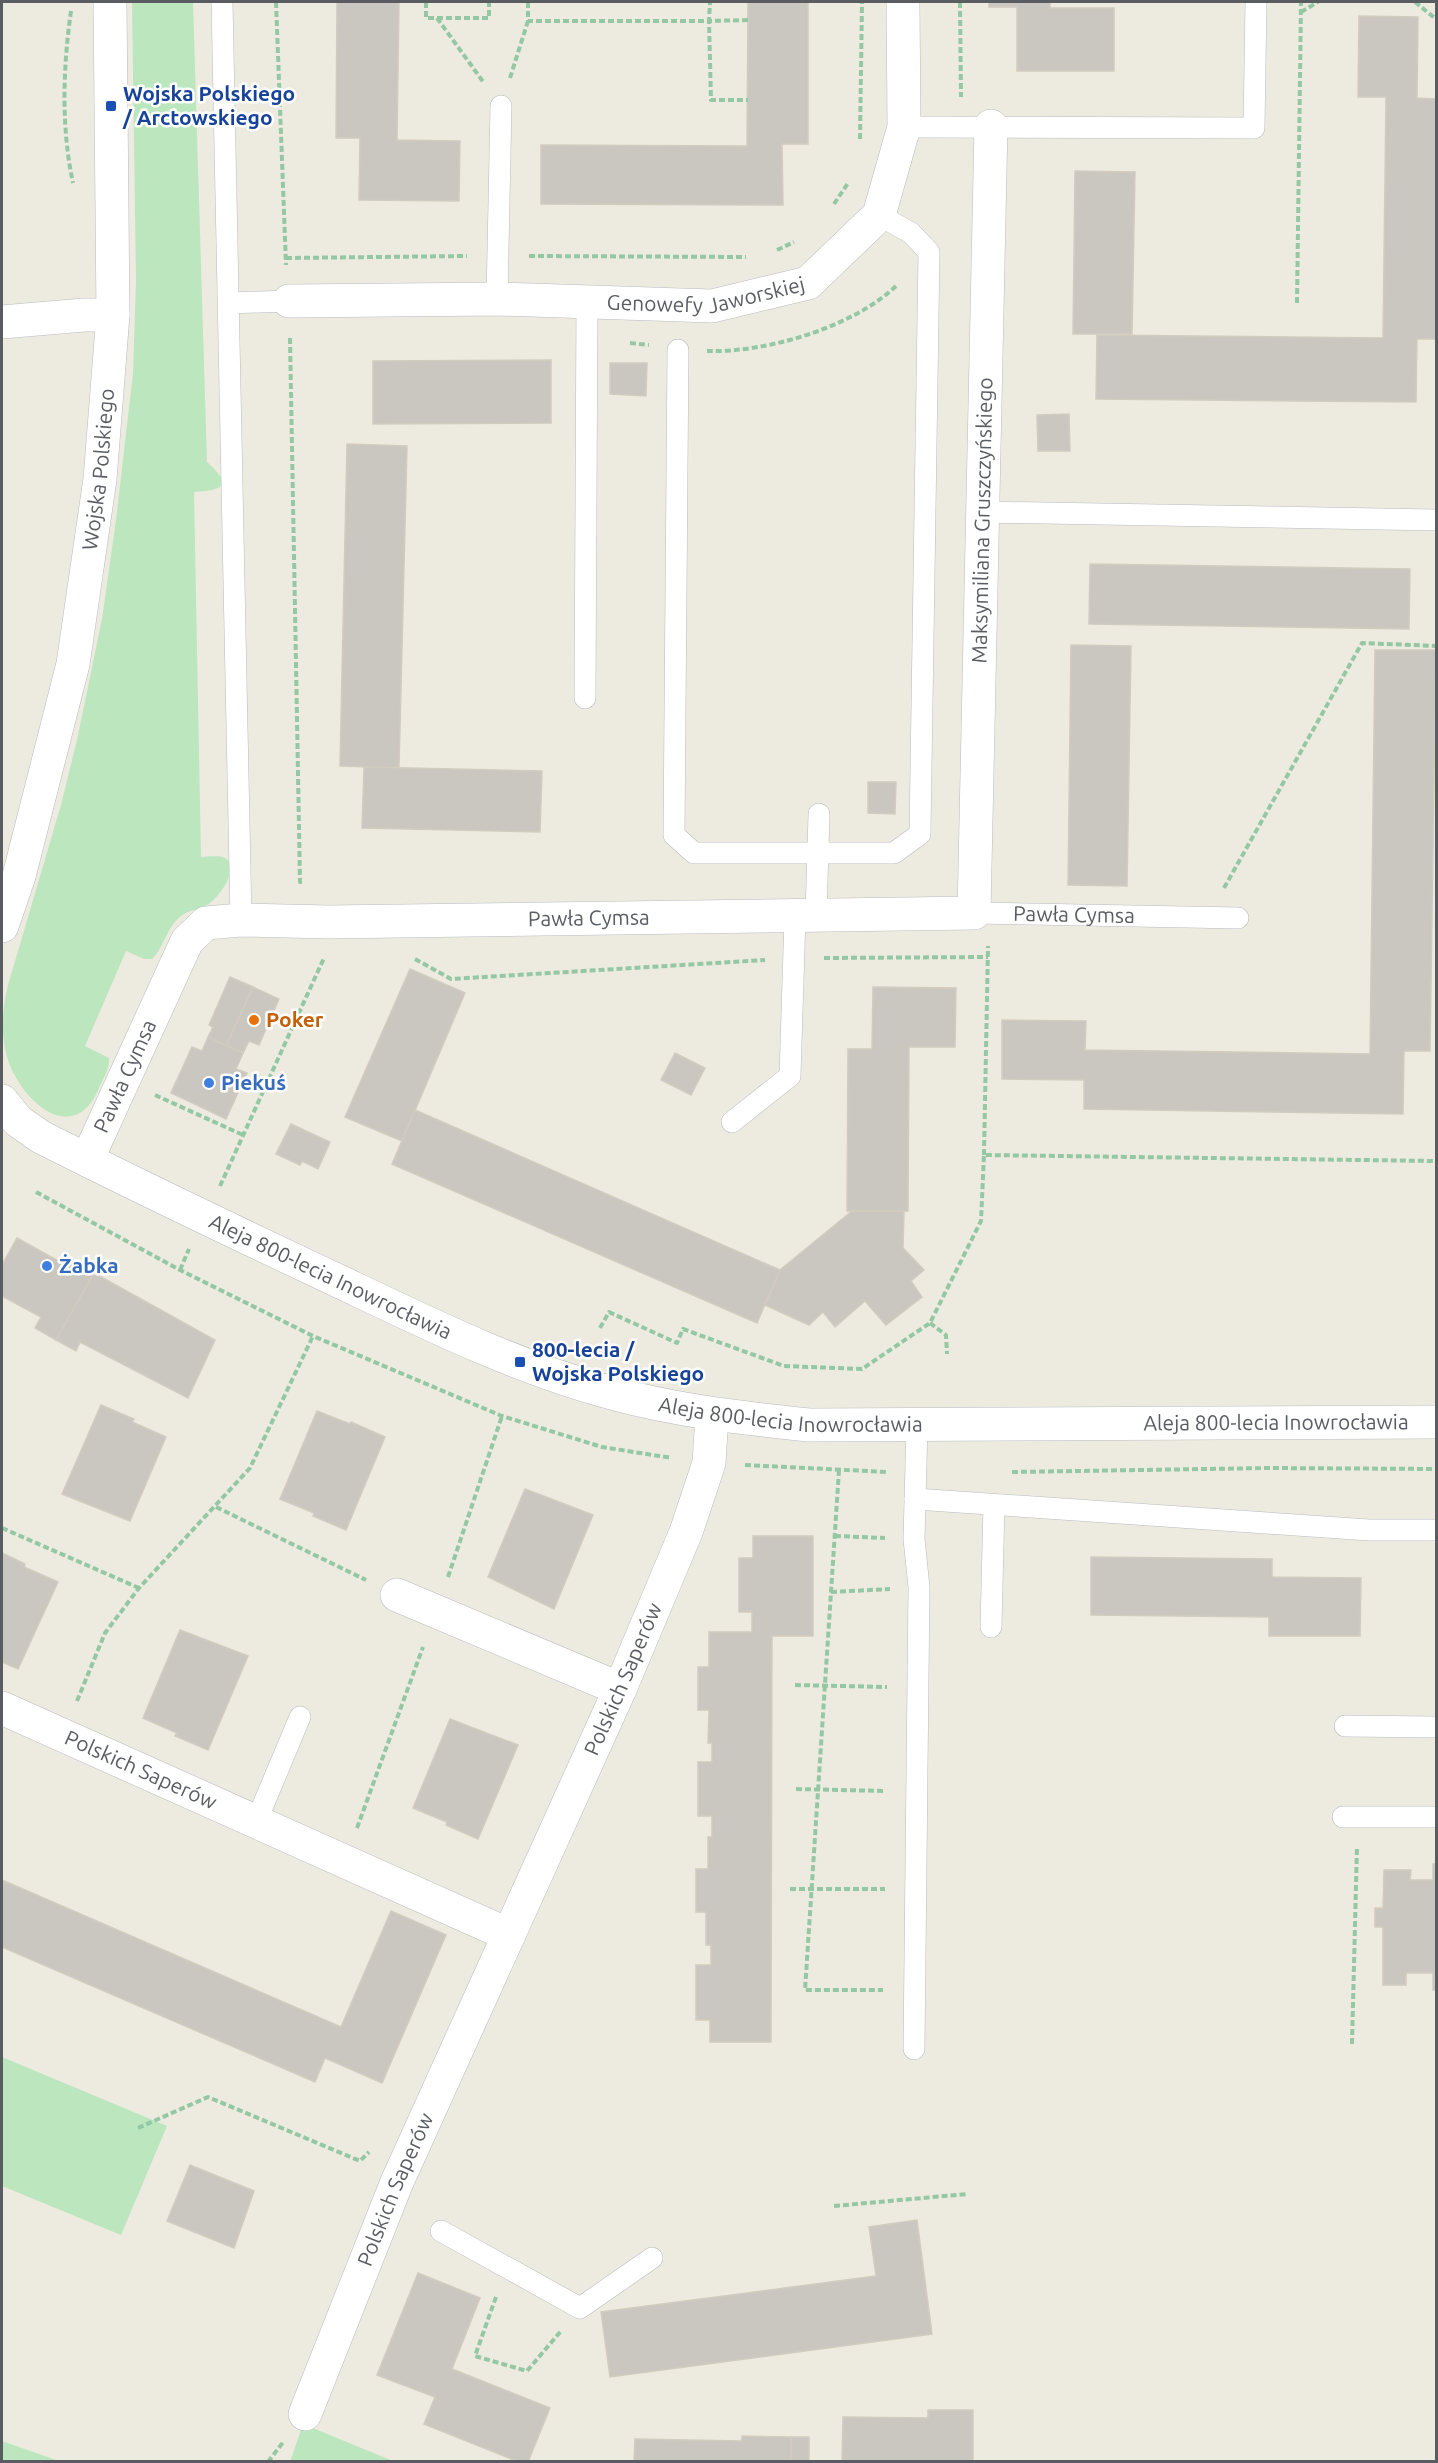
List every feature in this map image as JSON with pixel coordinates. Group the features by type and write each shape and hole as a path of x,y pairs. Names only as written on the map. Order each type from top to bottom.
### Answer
{"street":[{"name":"Wojska Polskiego","path":"2,926 19,876 72,664 100,479 112,315 110,2"},
{"path":"879,215 904,127 903,2"},
{"name":"Maksymiliana Gruszczyńskiego","path":"974,913 991,126"},
{"name":"Genowefy Jaworskiej","path":"289,301 497,299 712,306 808,283 879,215"},
{"path":"2,322 112,315"},
{"name":"Pawła Cymsa","path":"87,1160 187,940 206,923 241,920 329,922 974,913"},
{"name":"Aleja 800-lecia Inowrocławia","path":"2,1101 18,1121 41,1137 204,1218 387,1304 520,1362 611,1393 712,1415 809,1425 1437,1422"},
{"name":"Polskich Saperów","path":"305,2414 397,2182 620,1689 686,1532 709,1463 712,1415"},
{"path":"397,1595 620,1689"},
{"name":"Polskich Saperów","path":"2,1708 508,1935"}],"lane":[{"path":"222,2 241,920"},
{"path":"904,127 1254,128 1256,2"},
{"path":"497,299 501,106"},
{"path":"678,350 674,835 694,853 894,853 920,834 929,252 911,232 879,215"},
{"path":"229,303 289,301"},
{"path":"585,698 587,302"},
{"path":"982,512 1437,520"},
{"path":"732,1122 790,1076 794,959 806,916 819,853 819,814"},
{"name":"Pawła Cymsa","path":"974,913 1238,918"},
{"path":"914,2049 919,1587 914,1539 917,1426"},
{"path":"915,1500 1369,1530 1437,1530"},
{"path":"991,1627 994,1505"},
{"path":"256,1822 300,1717"},
{"path":"1345,1726 1437,1727"},
{"path":"1351,1817 1437,1817"},
{"path":"441,2231 580,2308 652,2258"}],"path":[{"path":"276,2 289,301 300,882 310,882"},
{"path":"426,2 426,18 489,18 489,2"},
{"path":"501,106 528,21 528,2"},
{"path":"710,2 711,100 748,100"},
{"path":"860,148 862,2"},
{"path":"1297,303 1300,2"},
{"path":"1300,12 1318,2"},
{"path":"1415,2 1437,19"},
{"path":"437,18 501,106"},
{"path":"528,21 748,20"},
{"path":"831,207 852,177"},
{"path":"771,253 798,240"},
{"path":"286,258 749,257"},
{"path":"1207,918 1362,643 1437,646"},
{"path":"600,1329 609,1312 677,1343 683,1329 784,1366 862,1369 930,1323 981,1221 988,940 974,913"},
{"path":"180,1270 329,947 329,922"},
{"path":"412,957 451,979 794,959 988,957"},
{"path":"154,1095 243,1136"},
{"path":"984,1155 1437,1161"},
{"path":"930,1323 946,1335 947,1354"},
{"path":"63,1735 105,1633 139,1588 250,1468 313,1336"},
{"path":"839,1470 805,1990 914,1990"},
{"path":"216,1507 397,1595"},
{"path":"2,1528 139,1588"},
{"path":"835,1536 914,1539"},
{"path":"831,1592 919,1587"},
{"path":"795,1685 825,1684 917,1689"},
{"path":"796,1789 916,1792"},
{"path":"1351,1817 1352,2044"},
{"path":"790,1889 915,1889"},
{"path":"138,2128 208,2097 360,2162 376,2144"},
{"path":"834,2205 967,2194"},
{"path":"506,2268 475,2356 527,2371 580,2308"}],"green space":[{"path":"132,2 193,2 207,462 222,482 218,488 194,492 201,857 225,858 230,869 226,883 217,897 207,905 181,916 168,932 152,959 144,959 126,951 85,1046 109,1058 106,1073 89,1106 76,1115 63,1117 50,1113 37,1104 16,1078 6,1053 3,1014 8,985 61,805 77,740 102,619 116,520 133,373 136,282"},
{"path":"2,2057 167,2126 121,2235 2,2186"},
{"path":"303,2424 393,2461 290,2462"},
{"path":"2,2441 59,2461 2,2461"}],"building":[{"path":"337,2 399,2 397,140 460,141 459,201 359,200 360,138 336,138"},
{"path":"748,2 808,2 808,144 782,144 783,205 541,204 541,145 747,146"},
{"path":"989,2 1050,2 1050,8 1114,8 1114,71 1017,71 1017,7 989,7"},
{"path":"1359,16 1418,17 1417,98 1436,99 1436,339 1417,339 1416,402 1096,399 1097,335 1383,338 1386,97 1358,97"},
{"path":"1075,171 1135,172 1132,334 1073,334"},
{"path":"551,360 551,423 373,424 373,361"},
{"path":"610,363 647,363 646,396 610,394"},
{"path":"1069,414 1070,451 1038,451 1037,415"},
{"path":"347,444 407,446 399,768 340,766"},
{"path":"1090,564 1410,569 1409,629 1089,624"},
{"path":"1071,645 1131,646 1127,886 1068,885"},
{"path":"1375,650 1436,650 1430,1051 1404,1051 1403,1114 1084,1109 1084,1080 1002,1079 1002,1020 1086,1021 1085,1050 1370,1054"},
{"path":"364,767 542,771 540,832 362,828"},
{"path":"868,782 896,782 895,814 868,813"},
{"path":"410,969 465,993 402,1141 345,1117"},
{"path":"230,977 253,987 226,1046 208,1037 213,1027 209,1025"},
{"name":"Poker","path":"253,987 279,999 259,1045 249,1041 243,1053 226,1046"},
{"path":"873,987 956,988 955,1047 909,1047 908,1211 847,1211 848,1049 872,1049"},
{"name":"Piekuś","path":"208,1037 243,1053 236,1069 247,1073 226,1119 171,1093 192,1047 202,1051"},
{"path":"675,1053 705,1068 691,1095 661,1080"},
{"path":"415,1110 780,1270 757,1323 392,1164"},
{"path":"291,1124 330,1142 318,1169 302,1161 300,1165 276,1154"},
{"path":"852,1211 904,1211 903,1248 924,1270 911,1281 922,1297 886,1325 865,1301 835,1327 823,1312 809,1325 765,1305 780,1270"},
{"path":"17,1238 62,1263 65,1257 94,1273 56,1340 35,1328 41,1317 2,1296 2,1265"},
{"path":"94,1273 215,1340 188,1398 80,1342 76,1351 56,1340"},
{"path":"101,1405 134,1419 132,1422 166,1437 130,1521 62,1494"},
{"path":"317,1411 350,1424 351,1422 385,1437 346,1530 280,1499"},
{"path":"525,1489 593,1515 554,1609 488,1577"},
{"path":"753,1536 813,1536 813,1636 772,1636 771,2042 710,2042 710,2020 696,2020 696,1965 711,1965 711,1945 706,1945 706,1912 696,1912 696,1869 708,1869 708,1837 712,1837 712,1816 698,1816 698,1762 712,1762 712,1743 708,1743 709,1710 698,1710 698,1667 709,1667 709,1632 752,1632 752,1612 739,1612 739,1558 753,1558"},
{"path":"2,1553 25,1564 24,1567 58,1582 18,1669 2,1662"},
{"path":"1091,1557 1272,1559 1272,1577 1361,1578 1360,1636 1269,1636 1269,1617 1091,1615"},
{"path":"180,1630 248,1656 208,1750 175,1736 177,1733 143,1718"},
{"path":"450,1719 518,1745 478,1839 446,1825 447,1822 413,1808"},
{"path":"1433,1864 1436,1864 1436,1990 1433,1990 1433,1973 1406,1973 1406,1985 1383,1985 1383,1927 1375,1927 1375,1908 1383,1908 1384,1870 1411,1870 1410,1880 1433,1880"},
{"path":"2,1880 341,2027 391,1911 446,1935 382,2083 325,2058 315,2082 2,1947"},
{"path":"190,2165 254,2191 234,2248 167,2221"},
{"path":"917,2220 932,2334 610,2377 601,2312 876,2276 869,2227"},
{"path":"418,2273 480,2298 452,2369 550,2408 528,2462 519,2462 424,2424 435,2397 377,2375"},
{"path":"928,2410 973,2410 973,2462 842,2462 843,2417 928,2418"},
{"path":"742,2436 791,2437 791,2462 634,2462 635,2439 742,2441"},
{"path":"791,2437 809,2437 809,2462 791,2462"}],"place":[{"name":"Wojska Polskiego / Arctowskiego","path":"111,106"},
{"name":"Poker","path":"254,1020"},
{"name":"Piekuś","path":"209,1083"},
{"name":"Żabka","path":"47,1266"},
{"name":"800-lecia / Wojska Polskiego","path":"520,1362"}]}
